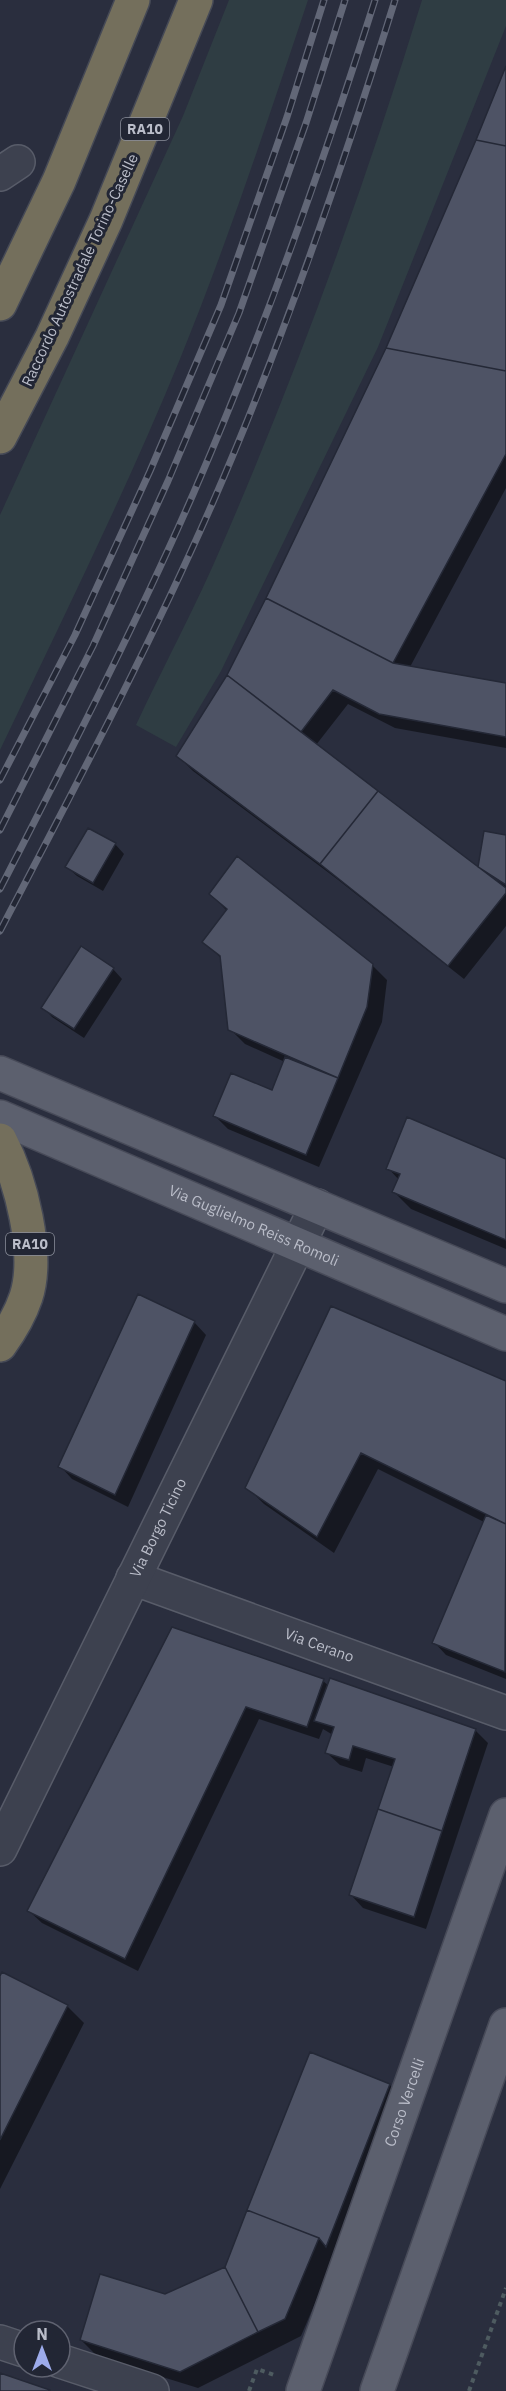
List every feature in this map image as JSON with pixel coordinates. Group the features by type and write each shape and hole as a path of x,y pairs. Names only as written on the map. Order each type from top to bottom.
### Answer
{"highway":[{"path":"0,304 59,181 133,0"},
{"name":"Raccordo Autostradale Torino-Caselle","path":"0,437 52,337 106,220 196,0"},
{"name":"RA10","path":"0,1140 8,1156 21,1197 28,1228 31,1258 27,1295 12,1328 0,1345"}],"main road":[{"path":"0,1073 506,1286"},
{"name":"Via Guglielmo Reiss Romoli","path":"0,1117 506,1334"},
{"name":"Corso Vercelli","path":"303,2391 506,1815"},
{"path":"377,2391 506,2025"}],"street":[{"name":"Via Borgo Ticino","path":"0,1849 316,1206"},
{"name":"Via Cerano","path":"133,1578 506,1713"},
{"path":"72,2374 152,2391"}],"path":[{"path":"469,2391 506,2288"}],"shaded area":[{"path":"229,0 308,0 231,225 180,359 116,506 0,750 0,515 183,116"},
{"path":"422,0 506,0 506,26 378,347 221,671 176,747 136,725 212,568 278,411 354,207"}],"building":[{"path":"506,66 506,146 476,140"},
{"path":"476,140 506,146 506,371 386,348"},
{"path":"386,348 506,371 506,454 393,663 266,598"},
{"path":"266,598 393,663 506,683 506,737 379,714 333,690 301,732 227,675"},
{"path":"227,675 378,791 320,864 176,756"},
{"path":"378,791 506,888 506,893 448,966 320,864"},
{"path":"88,828 116,843 93,883 65,867"},
{"path":"484,831 506,835 506,885 478,867"},
{"path":"237,856 373,964 367,1007 338,1078 228,1030 220,956 202,942 227,909 209,894"},
{"path":"81,946 114,968 74,1029 41,1008"},
{"path":"285,1057 338,1078 306,1155 213,1116 231,1073 272,1090"},
{"path":"407,1117 506,1159 506,1240 392,1192 400,1174 386,1169"},
{"path":"138,1294 195,1321 115,1495 58,1467"},
{"path":"331,1306 506,1381 506,1524 361,1453 317,1537 245,1488"},
{"path":"486,1515 506,1524 505,1672 432,1643"},
{"path":"172,1627 324,1679 307,1727 246,1707 125,1959 27,1911"},
{"path":"330,1678 476,1729 442,1831 378,1809 395,1759 353,1746 349,1760 325,1753 334,1727 314,1721"},
{"path":"378,1809 442,1831 414,1917 349,1895"},
{"path":"2,1972 68,2005 0,2140 0,1976"},
{"path":"310,2052 390,2084 326,2247 319,2238 247,2210"},
{"path":"247,2210 319,2238 285,2319 258,2332 225,2267"},
{"path":"225,2267 258,2332 180,2372 80,2340 100,2274 165,2294"},
{"path":"0,2373 12,2379 50,2390 50,2391 0,2391"}],"railway":[{"path":"0,780 75,635 150,471 221,305 287,117 324,0"},
{"path":"0,830 93,646 168,481 239,313 306,123 345,0"},
{"path":"0,889 124,642 220,431 291,248 375,0"},
{"path":"0,931 137,664 189,557 239,441 311,254 395,0"}]}
